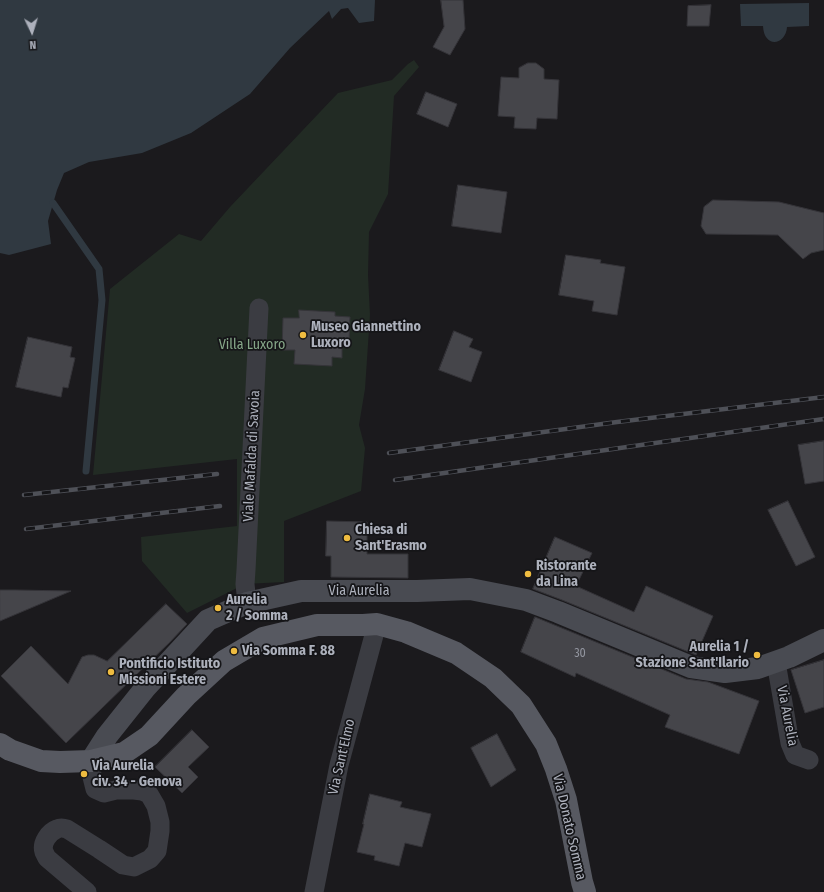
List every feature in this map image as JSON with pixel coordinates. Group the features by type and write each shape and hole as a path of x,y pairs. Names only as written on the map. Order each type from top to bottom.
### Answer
{"main road":[{"name":"Via Donato Somma","path":"91,761 124,752 149,736 186,696 224,661 263,638 317,625 377,624 406,632 456,653 493,678 521,705 546,744 556,769 566,800 584,892"},
{"path":"0,744 10,750 41,761 91,761"}],"street":[{"name":"Viale Mafalda di Savoia","path":"247,603 245,584 259,308"},
{"name":"Via Aurelia","path":"91,761 107,736 146,687 208,620 247,603 301,591 417,591 470,589 526,600 691,667 725,672 758,668 789,657 824,640"},
{"name":"Via Sant'Elmo","path":"314,892 339,765 377,624"},
{"name":"Via Aurelia","path":"776,662 790,742 795,755 809,760"},
{"path":"87,892 47,858 43,851 44,844 46,837 51,832 56,829 67,829 99,848 123,865 134,867 150,859 157,851 160,831 160,822 156,806 149,794 134,790 116,790 104,793 96,789 92,777 91,761"}],"green space":[{"name":"Villa Luxoro","path":"414,60 419,67 394,96 388,194 369,232 368,275 370,315 365,389 359,425 365,448 361,491 284,521 284,582 245,584 187,613 142,561 141,537 237,526 237,459 93,475 110,289 179,234 201,241 230,207 338,93 392,80"}],"shaded area":[{"path":"0,0 375,0 374,21 359,23 348,8 341,9 332,19 329,11 290,48 250,94 191,133 142,153 89,162 64,173 57,190 48,221 51,244 9,255 0,253"},
{"path":"809,3 809,26 787,27 786,33 779,41 771,41 767,38 764,33 763,26 741,26 740,4"}],"building":[{"path":"441,0 463,0 465,29 450,55 433,47 444,27"},
{"path":"711,5 709,26 687,26 688,6"},
{"path":"528,63 536,63 544,69 544,79 559,80 557,119 537,118 536,129 514,128 515,117 498,116 501,77 519,78 519,68"},
{"path":"426,92 457,104 448,127 417,114"},
{"path":"458,185 507,192 501,233 452,226"},
{"path":"713,200 779,202 824,213 824,250 811,253 803,259 778,235 706,234 701,226 704,207"},
{"path":"566,255 601,260 600,263 625,267 617,315 592,311 594,301 559,295"},
{"name":"Villa Luxoro","path":"299,310 335,312 335,316 350,317 349,343 342,342 342,358 332,357 332,366 294,364 295,350 282,350 283,318 299,318"},
{"path":"454,331 473,339 469,347 482,352 471,382 439,370"},
{"path":"28,337 72,347 70,357 75,358 68,388 63,387 61,397 16,387"},
{"path":"824,441 824,481 805,484 798,445"},
{"path":"788,501 815,557 796,566 768,510"},
{"name":"Chiesa di Sant'Erasmo","path":"327,521 367,522 367,554 408,554 408,578 331,577 331,556 326,556"},
{"path":"555,537 592,553 576,586 634,612 646,586 713,616 696,655 533,589"},
{"path":"0,590 16,590 71,591 0,621"},
{"name":"Pontificio Istituto Missioni Estere","path":"166,604 187,624 66,743 1,676 31,646 68,684 82,657 94,655 107,661"},
{"path":"535,617 686,679 708,682 759,701 739,754 665,727 670,715 576,673 575,677 521,652"},
{"path":"824,660 824,707 805,713 791,670"},
{"path":"192,730 209,747 188,767 198,777 182,793 155,767"},
{"path":"497,734 516,770 491,787 471,748"},
{"path":"370,794 402,802 400,807 431,814 422,847 405,843 399,866 374,860 375,856 357,852"}],"waterway":[{"path":"53,203 99,269 102,300 86,471"}],"railway":[{"path":"389,453 617,422 824,397"},
{"path":"395,480 824,419"},
{"path":"24,495 217,474"},
{"path":"26,529 220,506"}],"place":[{"name":"Museo Giannettino Luxoro","path":"303,335"},
{"name":"Chiesa di Sant'Erasmo","path":"347,538"},
{"name":"Ristorante da Lina","path":"528,574"},
{"name":"Aurelia 2 / Somma","path":"218,608"},
{"name":"Via Somma F. 88","path":"234,651"},
{"name":"Aurelia 1 / Stazione Sant'Ilario","path":"757,655"},
{"name":"Pontificio Istituto Missioni Estere","path":"111,672"},
{"name":"Via Aurelia civ. 34 - Genova","path":"84,774"}]}
